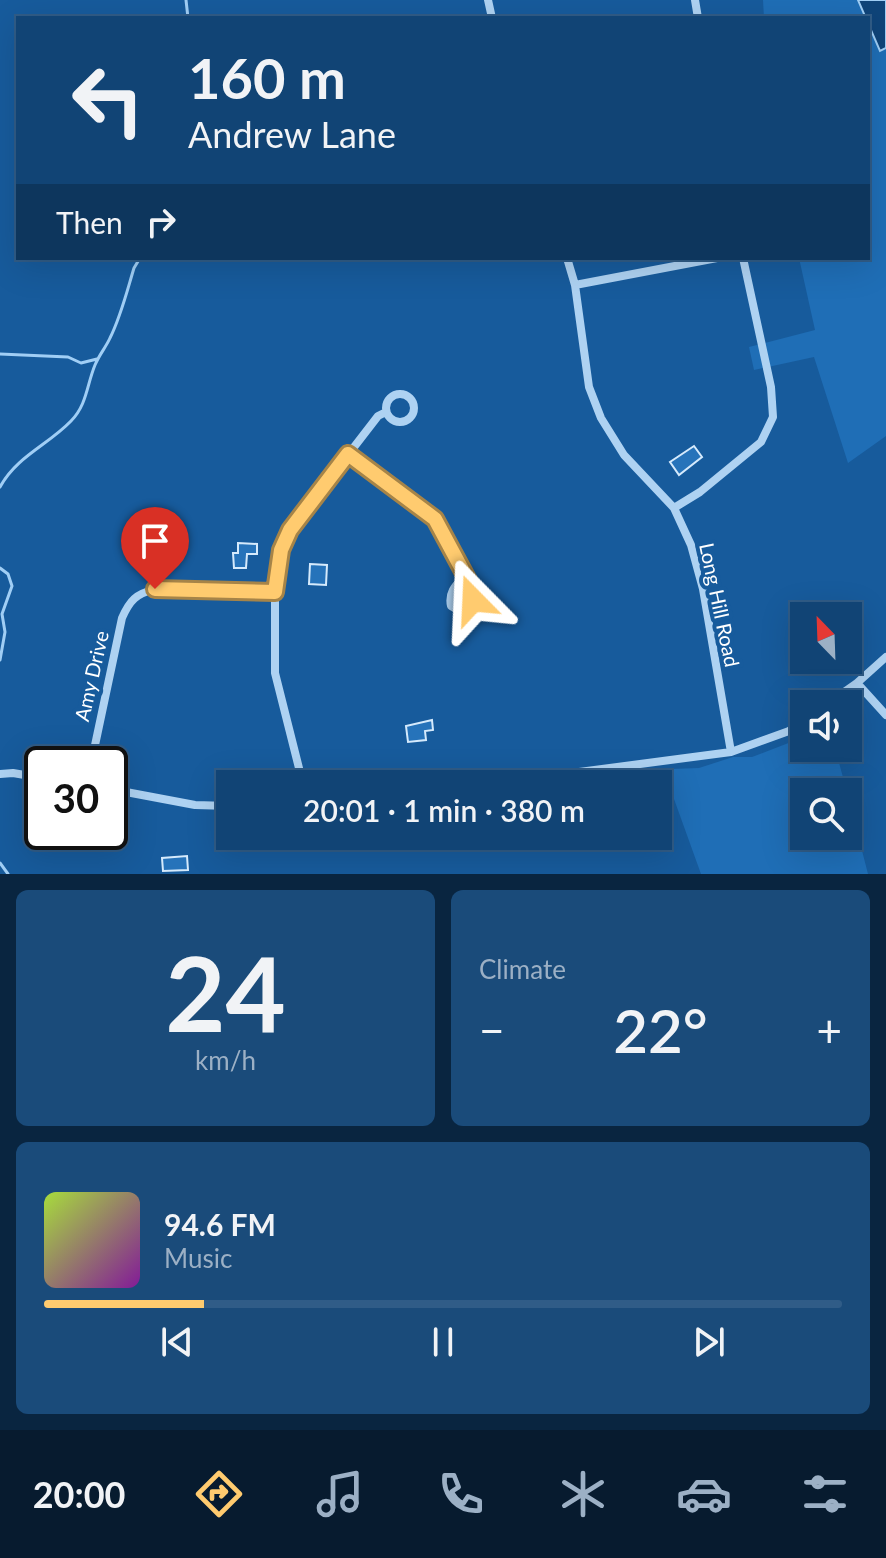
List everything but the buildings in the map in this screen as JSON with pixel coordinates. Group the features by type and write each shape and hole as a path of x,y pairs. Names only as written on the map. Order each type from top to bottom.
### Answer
{"street":[{"name":"Long Hill Road","path":"568,260 575,285 589,387 601,418 624,455 674,508 691,545 703,589 731,752"},
{"path":"575,285 706,260"},
{"path":"674,508 700,492 761,442 773,417 771,387 743,260"},
{"path":"299,770 275,673 275,592 281,550 290,530 378,416 386,412"},
{"path":"348,454 435,519 465,575"},
{"name":"Amy Drive","path":"95,746 122,618 137,594 155,589 275,592"},
{"path":"847,690 886,657"},
{"path":"857,683 886,715"},
{"path":"594,770 731,752 790,730"},
{"path":"0,774 24,775"},
{"path":"128,792 195,805 216,806"}],"shaded area":[{"path":"763,0 886,0 886,436 848,463 814,357 754,370 749,347 815,330 799,260 870,260 870,16 764,16"},
{"path":"858,0 886,0 886,48 880,51 870,28 870,16 865,16"},
{"path":"790,742 790,762 839,762 843,778 790,778 790,850 862,850 868,874 701,874 672,793 670,770 699,768 733,757 752,757"}],"waterway":[{"path":"186,0 188,16"},
{"path":"0,487 15,467 76,415 95,365 114,330 139,260"},
{"path":"0,354 68,357 81,363 97,359"},
{"path":"0,568 8,574 12,586 2,614 5,632 0,660"},
{"path":"0,863 8,874"}],"route":[{"path":"155,589 275,592 281,550 290,530 348,454 435,519 471,586 473,600"}]}
